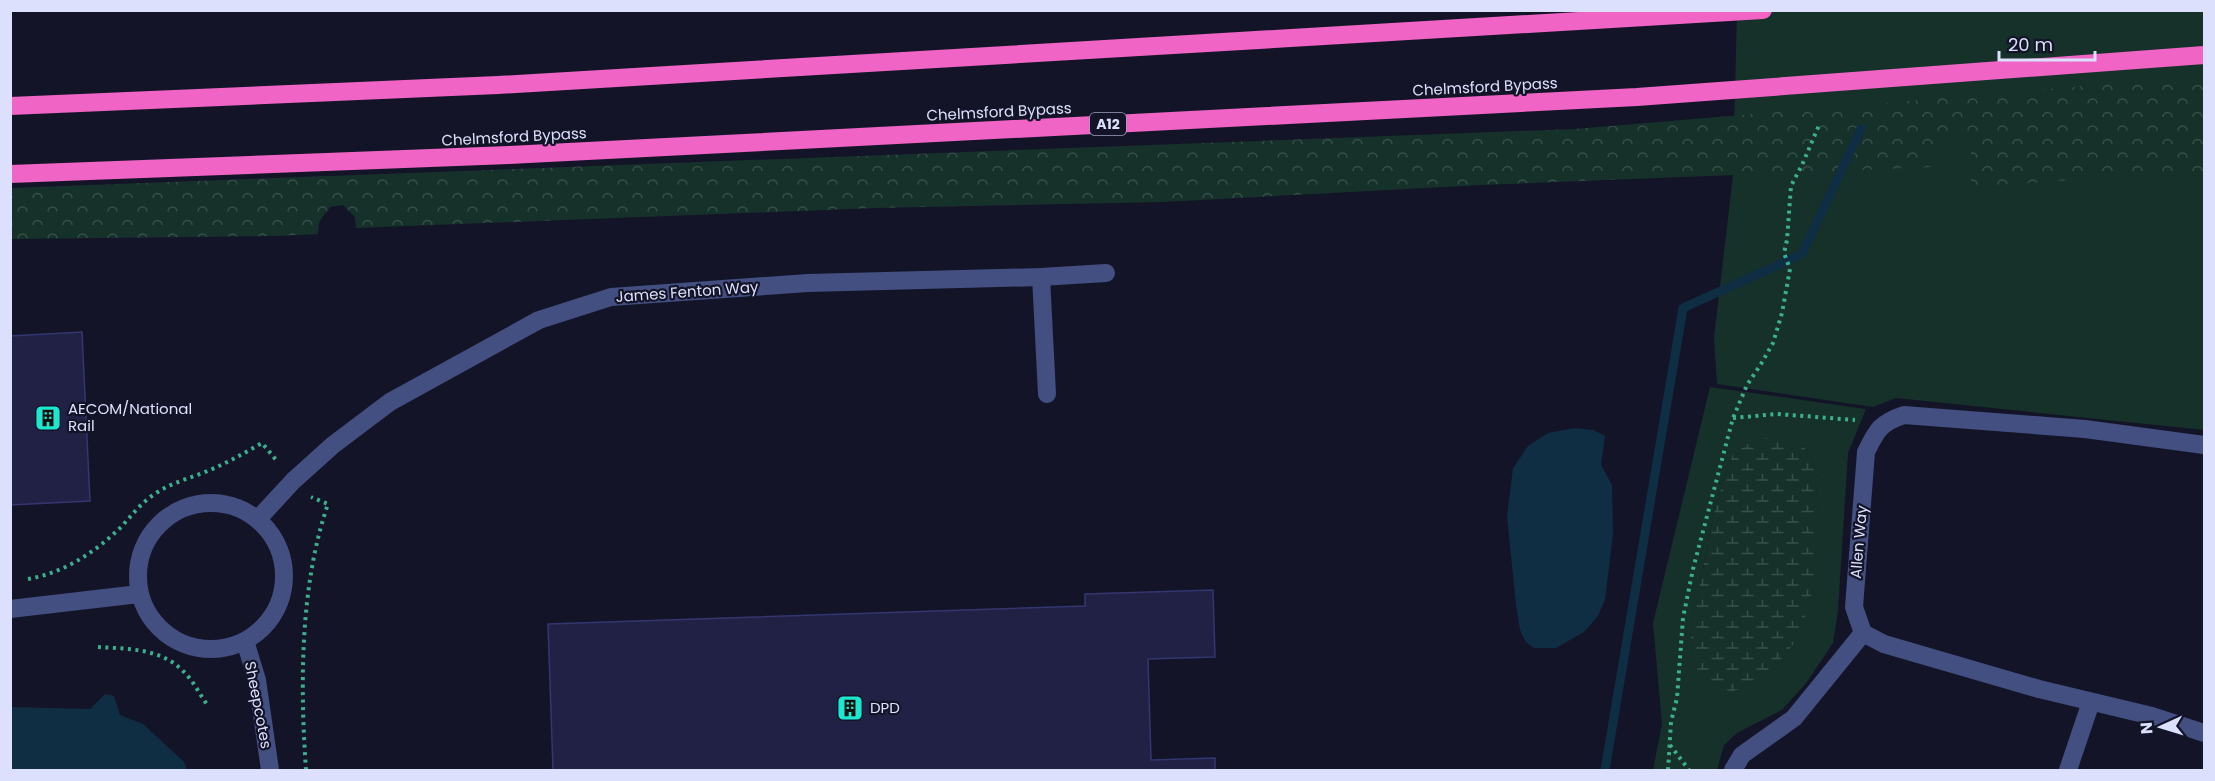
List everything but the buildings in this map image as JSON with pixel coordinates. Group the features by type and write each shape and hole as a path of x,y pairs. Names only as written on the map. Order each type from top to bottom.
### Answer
{"highway":[{"path":"10,106 510,84 1763,10"},
{"name":"Chelmsford Bypass","path":"10,174 509,155 1637,97 2205,55"}],"street":[{"name":"James Fenton Way","path":"258,519 293,481 333,445 390,402 539,320 612,297 808,283 1107,273"},
{"path":"1041,277 1047,394"},
{"path":"1881,426 1887,420 1904,415 2085,429 2205,445"},
{"name":"Allen Way","path":"1863,633 1854,607 1866,452 1881,426"},
{"name":"Sheepcotes","path":"214,502 233,506 258,519 276,542 284,563 283,594 274,615 255,636 223,650 202,650 178,643 155,626 139,594 137,568 149,537 170,514 194,504 214,502"},
{"path":"10,609 139,594"},
{"path":"1733,771 1742,755 1794,718 1863,633 1884,644 2039,690 2152,716 2205,732"},
{"name":"Sheepcotes","path":"245,641 257,680 270,771"},
{"path":"2068,771 2091,702"}],"path":[{"path":"1668,771 1671,722 1677,698 1683,618 1693,569 1733,418 1747,385 1773,343 1787,292 1790,269 1784,253 1791,186 1820,123"},
{"path":"1733,418 1777,414 1830,417 1881,426"},
{"path":"21,580 44,576 70,565 96,549 120,528 140,504 157,492 235,459 262,443"},
{"path":"306,771 304,704 306,620 311,574 320,528 328,504"},
{"path":"98,647 144,650 176,664 185,672 208,706"},
{"path":"1670,745 1689,771"}],"green space":[{"path":"1737,11 2204,11 2204,430 1896,398 1873,407 1717,384 1714,338 1733,175"},
{"path":"2204,76 2204,171 1971,187 1971,153 1965,134 1947,134 1936,152 1937,167 1482,185 1163,202 876,208 356,228 355,217 343,205 330,207 319,222 318,234 11,239 11,188 1575,129"},
{"path":"1710,387 1866,409 1848,453 1838,611 1833,643 1807,682 1782,710 1737,733 1724,745 1717,770 1653,770 1662,724 1653,623","holes":["1803,445 1817,471 1816,522 1694,664 1690,634 1716,503 1733,454"]},
{"path":"1779,437 1803,445 1817,471 1816,576 1800,636 1764,680 1731,692 1704,678 1694,664 1690,634 1716,503 1733,454 1754,440"}],"water":[{"path":"1574,428 1593,430 1605,436 1601,465 1612,485 1613,534 1605,600 1598,616 1584,632 1556,648 1534,648 1526,642 1520,630 1516,605 1507,516 1513,468 1528,446 1548,433"},
{"path":"105,694 114,696 120,715 143,724 184,762 187,770 11,770 11,707 90,709"}],"waterway":[{"path":"1605,770 1683,308 1802,254 1861,129"}],"place":[{"name":"AECOM/National Rail","path":"48,418"},
{"name":"DPD","path":"850,708"}]}
